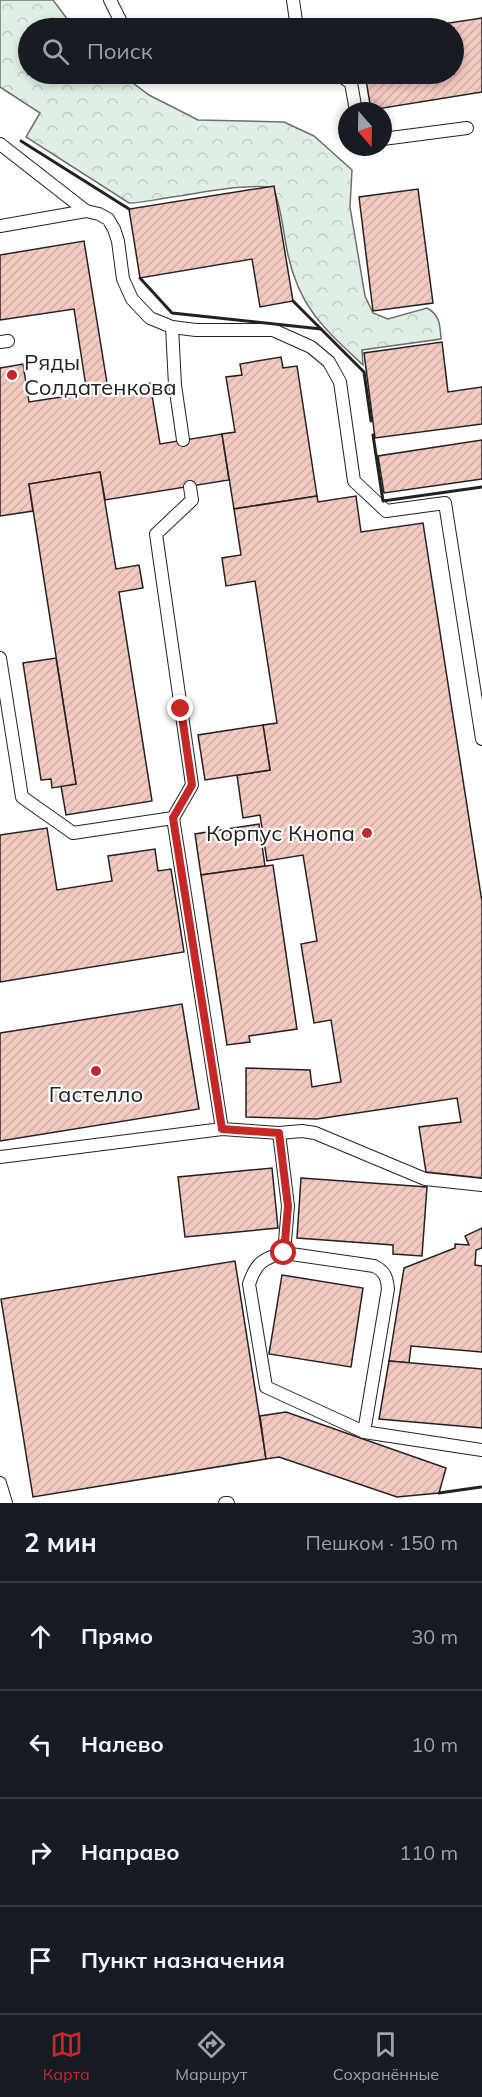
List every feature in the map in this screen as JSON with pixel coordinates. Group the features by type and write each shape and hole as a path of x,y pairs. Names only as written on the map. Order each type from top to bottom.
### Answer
{"lane":[{"path":"110,0 119,18"},
{"path":"293,0 296,18"},
{"path":"351,84 354,102"},
{"path":"392,138 467,128"},
{"path":"0,144 86,211"},
{"path":"0,226 86,211 99,214 108,219 114,229 118,241 123,279 132,299 150,318 172,327 196,330 273,330 311,347 328,362 340,382 354,481 386,511 446,502 482,739"},
{"path":"172,327 175,385 183,440"},
{"path":"190,487 192,500 156,534 192,785 173,818 222,1129"},
{"path":"0,658 22,797 73,833 173,818"},
{"path":"0,1157 222,1129 279,1133 303,1131 315,1133 425,1179 482,1185"},
{"path":"279,1133 288,1206 284,1253"},
{"path":"364,1432 388,1289 387,1278 382,1269 374,1266 284,1253 267,1257 254,1269 249,1284 266,1387 364,1432 482,1450"},
{"path":"0,1484 6,1503"}],"green space":[{"path":"0,0 53,0 66,18 18,18 18,84 134,84 149,95 198,120 284,122 314,136 352,170 350,207 365,296 373,313 388,319 427,308 437,317 441,339 362,350 363,365 326,329 299,290 288,255 273,187 233,188 129,203 26,137 40,113 0,87"}],"building":[{"path":"482,18 482,92 392,107 392,102 370,102 367,84 464,84 464,21"},
{"path":"274,186 293,301 260,307 252,259 140,278 129,209"},
{"path":"418,189 433,303 373,311 359,197"},
{"name":"Ряды Солдатенкова","path":"84,241 108,389 150,383 160,444 222,434 229,480 105,500 100,472 29,484 33,511 0,516 0,368 23,364 29,402 87,393 74,309 0,320 0,255"},
{"path":"442,342 448,392 482,387 482,424 375,438 364,353"},
{"path":"281,357 283,368 297,366 317,496 234,509 222,434 235,432 226,377 242,375 240,364"},
{"path":"482,440 482,479 384,493 378,456"},
{"path":"100,472 116,569 139,565 143,588 119,592 152,801 66,815 61,786 76,784 29,484"},
{"name":"Корпус Кнопа","path":"317,496 318,502 356,496 361,532 423,523 482,902 482,1178 426,1172 419,1127 461,1122 457,1098 317,1119 246,1117 246,1068 310,1070 312,1087 341,1082 331,1020 314,1023 301,944 317,941 303,855 267,861 260,815 243,818 237,775 270,770 263,725 277,723 255,581 226,586 222,558 241,555 234,509"},
{"path":"56,658 76,784 52,788 51,779 41,780 23,663"},
{"path":"263,725 270,770 205,780 198,735"},
{"path":"259,824 265,866 201,875 195,834"},
{"path":"47,828 57,890 112,881 108,856 155,849 158,871 171,869 184,952 0,982 0,835"},
{"path":"273,865 297,1029 249,1036 250,1042 227,1045 201,875"},
{"name":"Гастелло","path":"182,1004 199,1109 0,1141 0,1033"},
{"path":"272,1168 278,1228 185,1237 178,1177"},
{"path":"301,1178 427,1187 422,1256 393,1254 393,1245 297,1238"},
{"path":"482,1228 482,1248 476,1250 475,1265 482,1266 482,1352 411,1346 409,1363 389,1361 404,1268 455,1248 455,1244 469,1245 465,1236"},
{"path":"235,1261 266,1459 33,1497 1,1299"},
{"path":"282,1275 363,1288 351,1367 269,1354"},
{"path":"389,1361 482,1369 482,1428 379,1419"},
{"path":"286,1412 446,1468 439,1493 397,1497 279,1457 266,1459 260,1416"}],"wall":[{"path":"21,141 129,209"},
{"path":"140,278 172,313 321,329"},
{"path":"293,301 364,372 371,421"},
{"path":"373,435 383,501 482,487"},
{"path":"439,1493 481,1487"}],"place":[{"name":"Ряды Солдатенкова","path":"12,375"},
{"name":"Корпус Кнопа","path":"367,833"},
{"name":"Гастелло","path":"96,1071"}],"route":[{"path":"181,709 192,785 173,818 222,1129 279,1133 288,1206 284,1253"}]}
